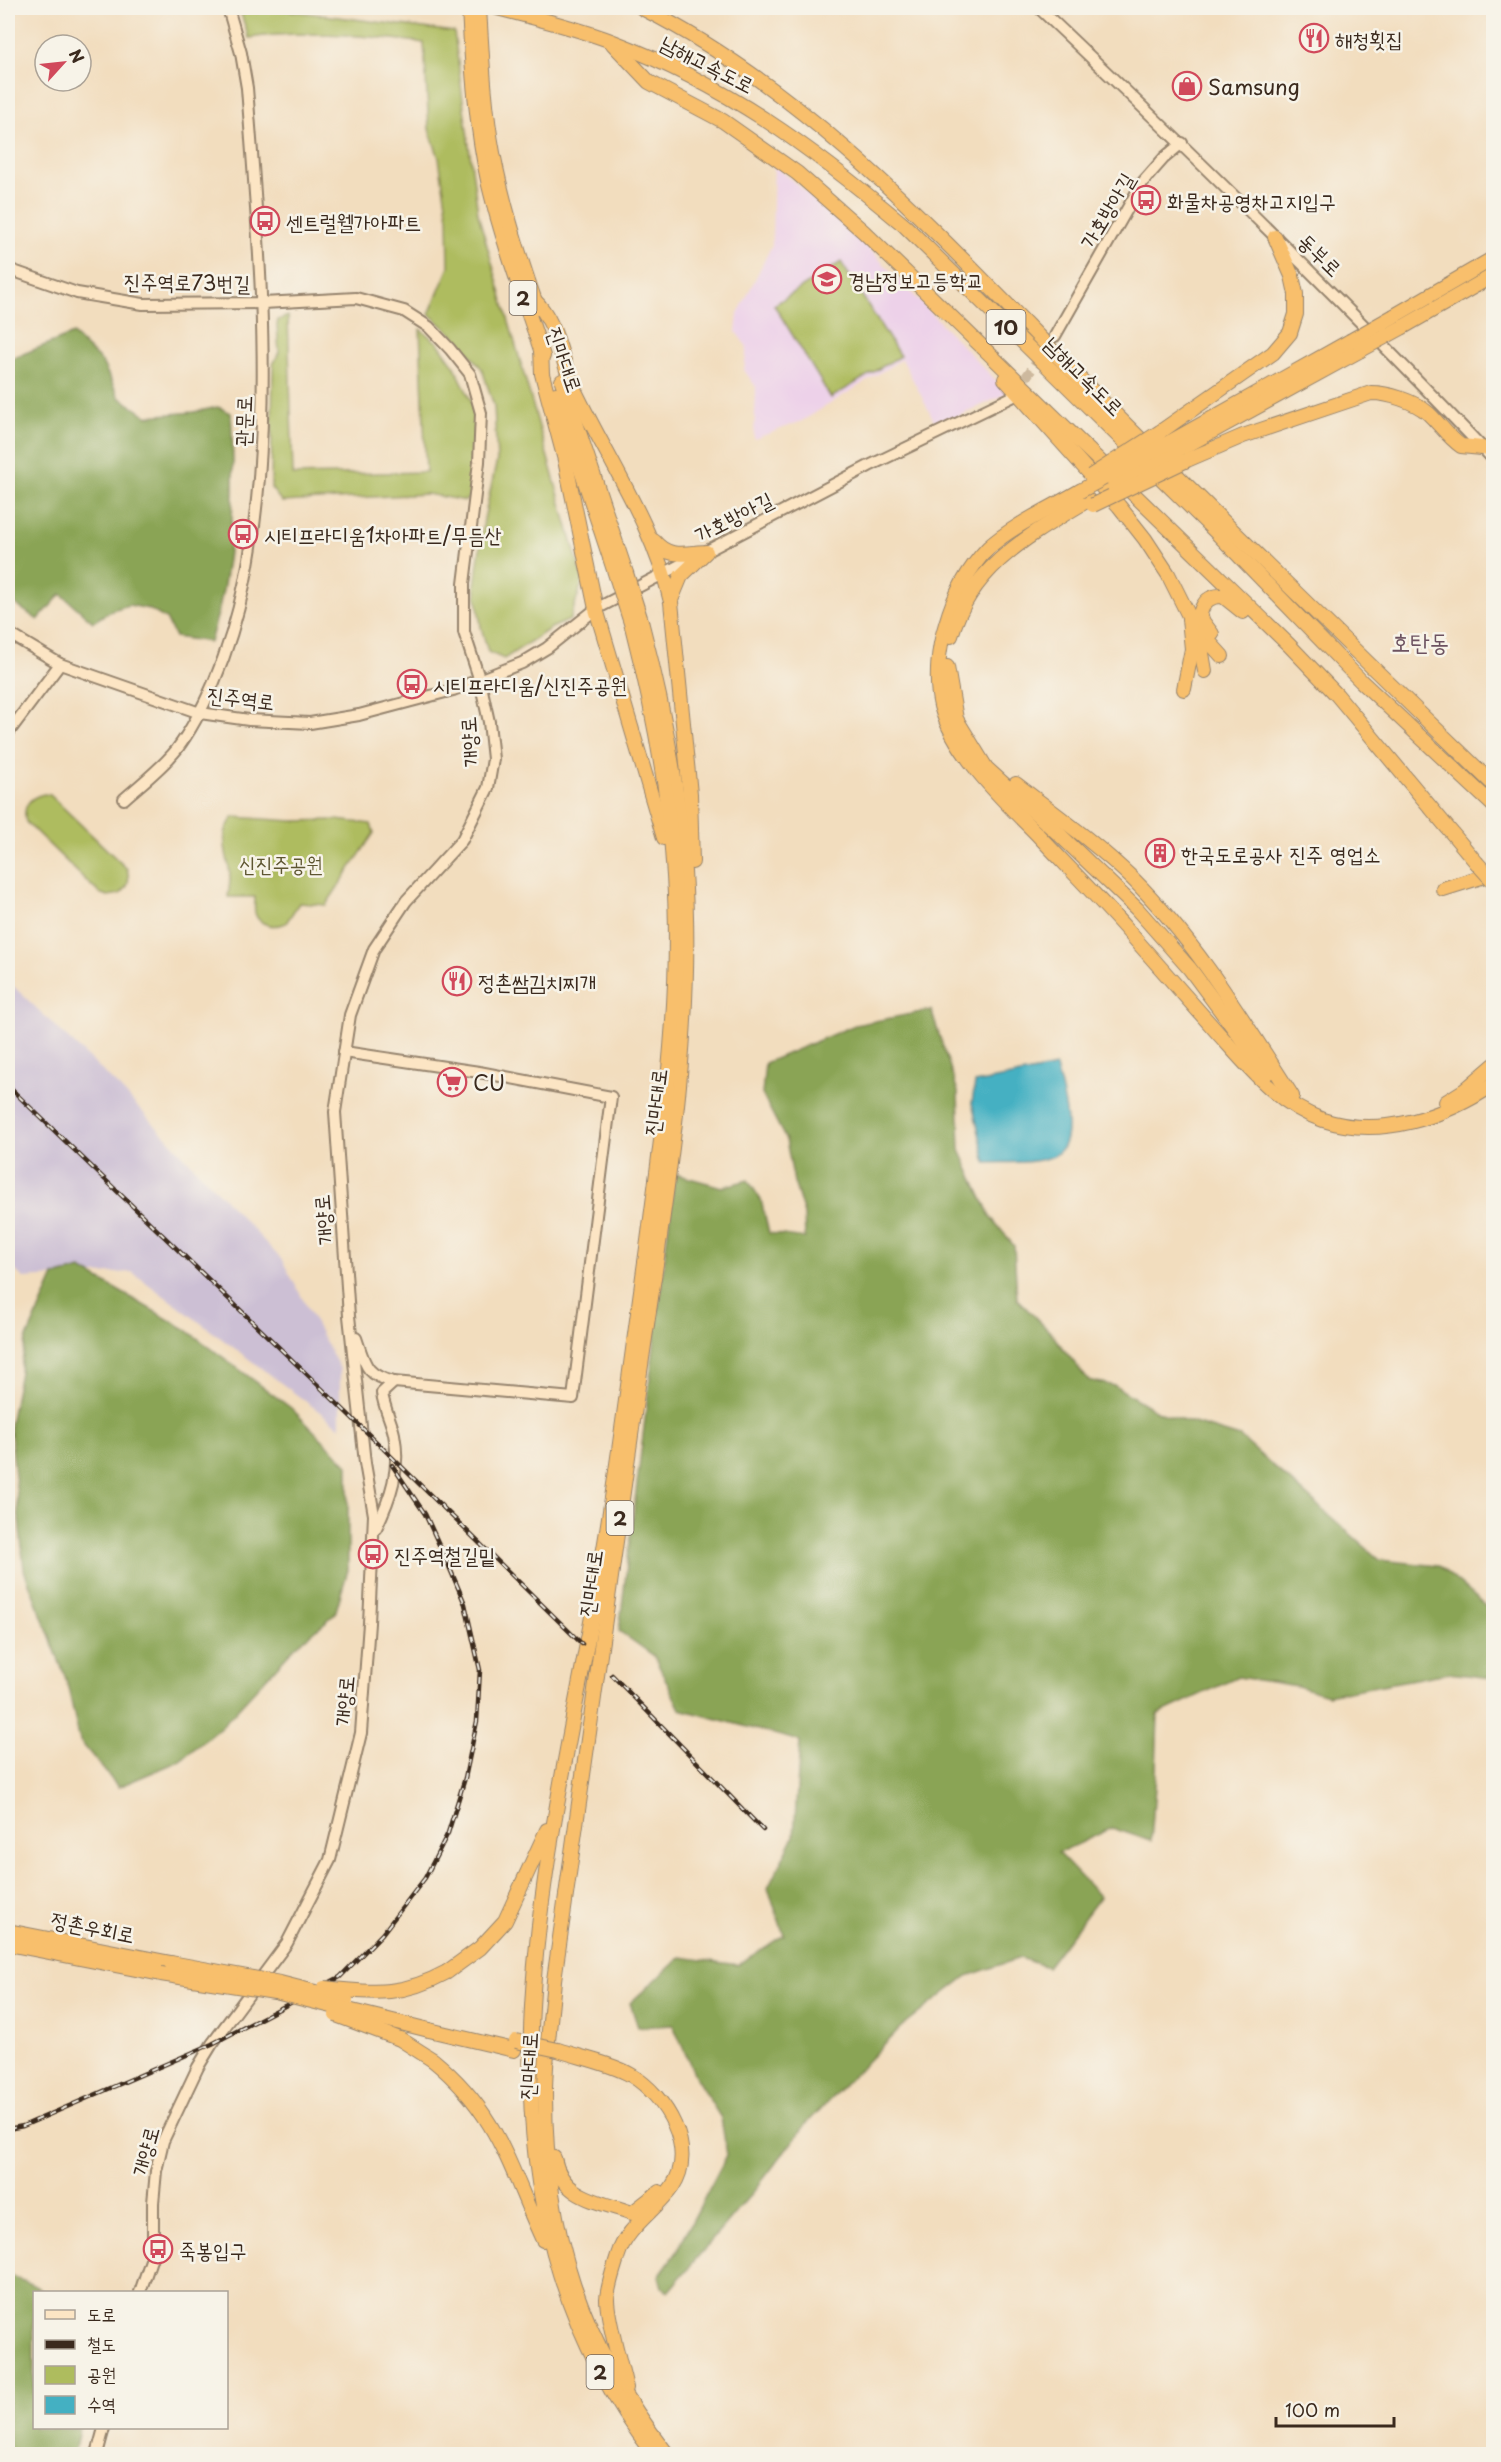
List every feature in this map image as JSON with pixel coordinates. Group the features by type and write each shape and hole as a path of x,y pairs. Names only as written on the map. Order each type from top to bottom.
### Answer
{"highway":[{"name":"진마대로","path":"469,8 477,113 490,187 505,242 622,576"},
{"name":"진마대로","path":"479,8 487,112 493,151 514,239 622,576"},
{"name":"남해고속도로","path":"497,8 609,40 701,81 751,109 808,148 905,226 1216,532 1361,681 1494,806"},
{"name":"남해고속도로","path":"642,8 676,25 734,61 806,114 845,148 916,215 1180,479 1494,785"},
{"path":"609,40 649,82 723,121 797,173 864,232 1318,675 1494,882"},
{"path":"1084,495 1160,432 1273,353 1287,339 1295,321 1296,294 1292,276 1275,237"},
{"path":"1398,322 1494,258"},
{"path":"1494,275 1398,322 1178,450 1084,495 990,547 966,576 950,608 941,640 939,692 942,708 967,756 1009,806 1121,923 1273,1092 1289,1104 1326,1121 1364,1128 1401,1124 1463,1102 1494,1084"},
{"path":"534,300 545,310 574,388 650,537 664,573 671,602 690,794 692,897 686,920"},
{"path":"957,322 1145,539 1168,574 1198,630 1225,654 1201,618 1203,605 1213,596 1223,596 1234,603 1284,652 1318,675"},
{"path":"541,348 542,374 565,460 596,609 663,831 669,947 676,962"},
{"path":"1178,450 1219,445 1371,393 1386,395 1418,406 1461,446 1482,448"},
{"path":"1047,517 986,571 968,597 950,643 947,661 948,681 956,719 986,768 1137,909 1190,969 1263,1069 1292,1096 1311,1108 1346,1119 1375,1121 1421,1113 1451,1099 1478,1079 1494,1063"},
{"path":"650,537 666,553 706,552"},
{"path":"671,602 681,576 706,552"},
{"name":"2","path":"622,576 637,624"},
{"path":"1187,611 1192,649 1188,681"},
{"name":"진마대로","path":"637,624 667,729 677,793 686,920 684,1012 675,1109 554,1980 547,2050 546,2113 551,2196 557,2229 586,2322 629,2402 667,2454"},
{"name":"진마대로","path":"637,624 667,794 674,874 676,962 671,1051 610,1516 560,1785 531,1998 531,2130 547,2231 577,2326 620,2407 654,2454"},
{"path":"1198,630 1205,671"},
{"path":"1443,889 1494,873"},
{"path":"1444,1109 1472,1092 1494,1074"},
{"path":"278,1988 380,1993 425,1984 447,1972 480,1948 506,1921 545,1838 560,1785"},
{"name":"정촌우회로","path":"8,1931 171,1963 278,1988"},
{"name":"정촌우회로","path":"8,1944 160,1974 278,1988"},
{"path":"278,1988 400,2039 433,2060 456,2079 494,2128 561,2280"},
{"path":"278,1988 430,2027 557,2054 631,2075 658,2097 677,2127 681,2152 678,2174 672,2187 630,2234 619,2252 607,2301 629,2402"},
{"path":"546,2113 557,2172 568,2186 595,2202 632,2213 664,2187 674,2171 675,2149 670,2128 652,2100 628,2081 557,2054"}],"street":[{"name":"관문로","path":"124,799 164,764 189,732 200,713 236,623 250,563 261,445 263,303 247,88 241,53 228,8"},
{"name":"동부로","path":"1039,8 1182,143 1350,309 1494,460"},
{"name":"가호방아길","path":"1055,336 1142,183 1164,158 1182,143"},
{"name":"진주역로73번길","path":"8,269 76,293 143,304 263,303"},
{"name":"개양로","path":"140,2291 153,2254 154,2192 163,2141 198,2067 212,2044 287,1943 330,1860 361,1733 374,1515 365,1463 349,1316 335,1112 350,1015 374,949 406,901 462,840 488,788 493,759 489,722 480,681 464,632 464,584 479,462 481,413 470,374 429,327 404,311 356,298 263,303"},
{"name":"가호방아길","path":"480,681 536,656 596,609 869,466 1012,397"},
{"name":"진주역로","path":"8,633 60,664 200,713 249,720 310,723 359,715 428,698 480,681"},
{"path":"8,734 60,664"},
{"path":"344,1052 479,1072 611,1097 573,1398 394,1382 378,1378 369,1372"},
{"path":"349,1316 394,1433 397,1467 392,1493 373,1534"},
{"path":"383,1404 382,1393 394,1382"},
{"path":"97,2454 103,2429"}],"shaded area":[{"name":"경남정보고등학교","path":"774,165 854,233 1008,393 937,426 902,359 802,421 754,439 756,387 744,370 747,347 736,332 738,314 772,245"},
{"path":"8,981 119,1087 282,1260 340,1369 340,1427 132,1272 23,1278 8,1263"}],"green space":[{"path":"239,8 269,8 454,32 478,214 583,580 570,620 551,628 504,659 488,652 481,627 475,585 484,519 497,460 494,406 482,369 459,340 429,314 449,267 448,218 439,158 429,129 424,43 336,35 291,34 249,38"},
{"path":"841,262 900,356 831,398 774,305"},
{"path":"288,316 293,475 426,472 420,329 438,343 455,367 476,411 469,497 466,501 427,494 282,502 271,488 273,365 279,352 278,320"},
{"path":"73,334 102,362 119,397 147,416 194,412 218,407 231,413 233,500 229,557 210,642 175,637 166,619 149,609 129,605 112,610 93,622 61,594 38,620 8,599 8,360"},
{"path":"44,794 50,795 127,869 128,883 120,894 108,896 99,893 26,822 26,807 31,800"},
{"name":"신진주공원","path":"234,817 293,821 336,820 371,824 374,833 326,905 299,903 286,923 272,925 260,921 257,917 255,897 228,897 230,877 225,838 229,824"},
{"path":"931,1010 958,1092 960,1150 990,1216 1014,1246 1017,1299 1050,1332 1088,1380 1115,1386 1158,1412 1240,1437 1380,1560 1439,1566 1493,1612 1494,1672 1492,1678 1448,1673 1327,1695 1298,1686 1238,1677 1158,1714 1151,1841 1112,1828 1058,1853 1100,1897 1047,1967 1020,1958 967,1976 901,2027 807,2123 758,2186 668,2292 662,2287 659,2276 676,2252 727,2155 721,2118 697,2080 673,2025 638,2027 630,2003 681,1957 738,1965 784,1935 768,1888 794,1836 800,1741 680,1709 654,1656 619,1631 675,1174 722,1187 748,1180 761,1200 769,1233 805,1238 804,1214 794,1182 786,1140 762,1094 765,1063 855,1025"},
{"path":"81,1269 185,1329 291,1408 348,1465 348,1570 335,1614 294,1648 222,1726 179,1761 118,1787 80,1741 66,1679 24,1570 10,1424 26,1340 54,1276"},
{"path":"8,2274 42,2291 33,2291 33,2429 79,2429 74,2454 8,2454"}],"water":[{"path":"1056,1067 1067,1116 1065,1141 1060,1151 1051,1157 1036,1161 986,1163 972,1103 975,1083"}],"tunnel":[{"path":"1017,390 1043,353"}],"railway":[{"path":"8,1086 347,1413 582,1644"},
{"path":"8,2129 23,2126 212,2044 340,1977 382,1934 425,1878 448,1833 465,1778 477,1721 480,1670 465,1604 448,1564 425,1514 392,1465"},
{"path":"612,1675 763,1830"}],"place":[{"name":"해청횟집","path":"1314,38"},
{"name":"Samsung","path":"1187,86"},
{"name":"화물차공영차고지입구","path":"1146,200"},
{"name":"센트럴웰가아파트","path":"265,221"},
{"name":"경남정보고등학교","path":"827,279"},
{"name":"시티프라디움1차아파트/무듬산","path":"243,534"},
{"name":"시티프라디움/신진주공원","path":"412,684"},
{"name":"한국도로공사 진주 영업소","path":"1160,853"},
{"name":"정촌쌈김치찌개","path":"457,981"},
{"name":"CU","path":"452,1082"},
{"name":"진주역철길밑","path":"373,1554"},
{"name":"죽봉입구","path":"158,2249"}],"district":[{"name":"호탄동","path":"1420,641"}]}
